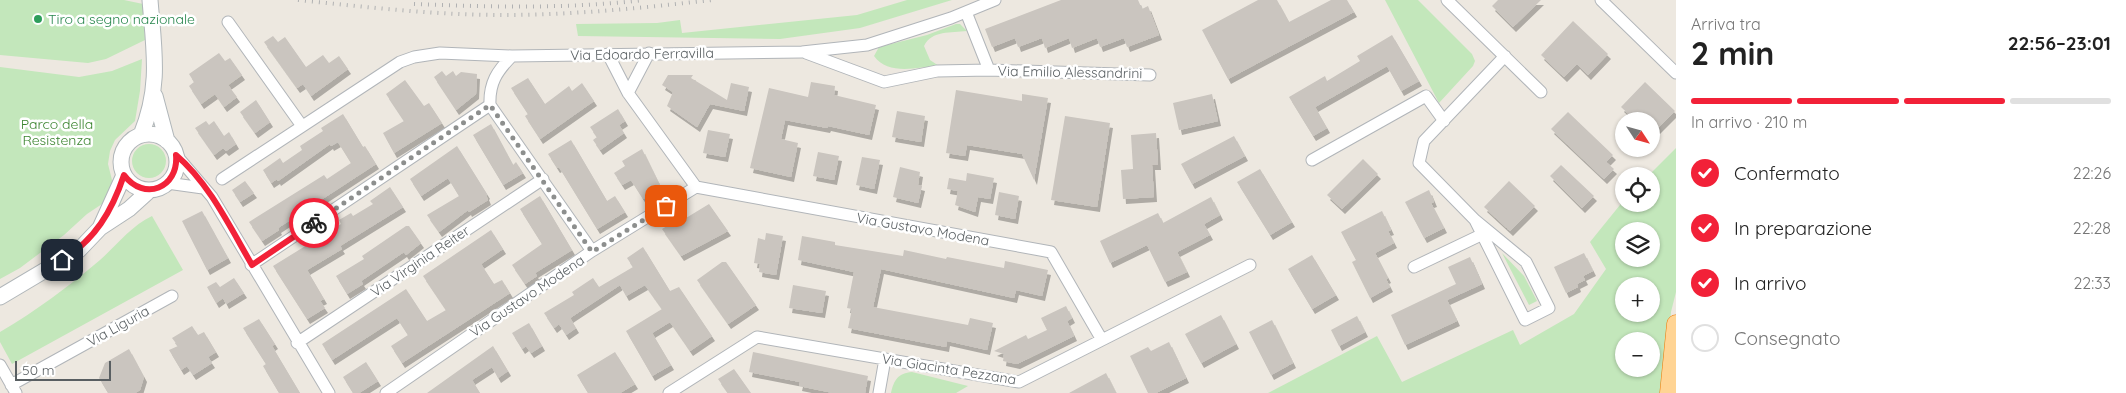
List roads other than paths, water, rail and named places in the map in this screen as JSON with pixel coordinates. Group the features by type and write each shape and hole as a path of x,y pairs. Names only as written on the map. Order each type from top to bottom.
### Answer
{"highway":[{"path":"1669,393 1676,324"}],"main road":[{"path":"150,0 155,67 154,95 141,135 128,144 123,151 121,159 124,175 135,186 150,190"},
{"path":"0,297 79,250 100,228 129,210 150,190 167,183 175,170 176,155 167,141 154,95"},
{"path":"141,135 159,136 167,141"},
{"path":"100,228 124,175"}],"street":[{"name":"Via Edoardo Ferravilla","path":"222,179 400,62 414,57 440,52 512,56 802,52 867,44 966,12 995,0"},
{"path":"1447,0 1541,92"},
{"path":"1601,0 1676,73"},
{"name":"Via Emilio Alessandrini","path":"966,12 989,70"},
{"path":"228,22 302,126"},
{"name":"Via Emilio Alessandrini","path":"802,52 884,82 938,71 989,70 1150,75"},
{"path":"628,93 649,53"},
{"path":"608,54 628,93 696,187"},
{"path":"512,56 498,71 493,80 489,91 490,105 592,252"},
{"path":"1475,220 1525,320 1549,308 1526,262 1475,220 1419,163 1424,141 1504,56"},
{"path":"1312,160 1426,96 1444,120"},
{"path":"252,265 490,105"},
{"path":"176,155 185,163 212,197 297,343 329,393"},
{"name":"Via Virginia Reiter","path":"297,343 543,179"},
{"path":"167,183 204,188"},
{"name":"Via Gustavo Modena","path":"386,393 592,252 696,187 1051,252 1102,340"},
{"path":"1414,267 1483,234"},
{"name":"Via Giacinta Pezzana","path":"670,393 757,337 1019,382 1250,265"},
{"name":"Via Liguria","path":"0,365 14,389 172,296"},
{"path":"879,393 885,359"}],"railway":[{"path":"298,0 375,8 477,15 555,14 712,0"},
{"path":"414,4 558,6 644,0"}],"place":[{"name":"Tiro a segno nazionale","path":"38,19"}],"park label":[{"name":"Parco della Resistenza","path":"57,132"}]}
